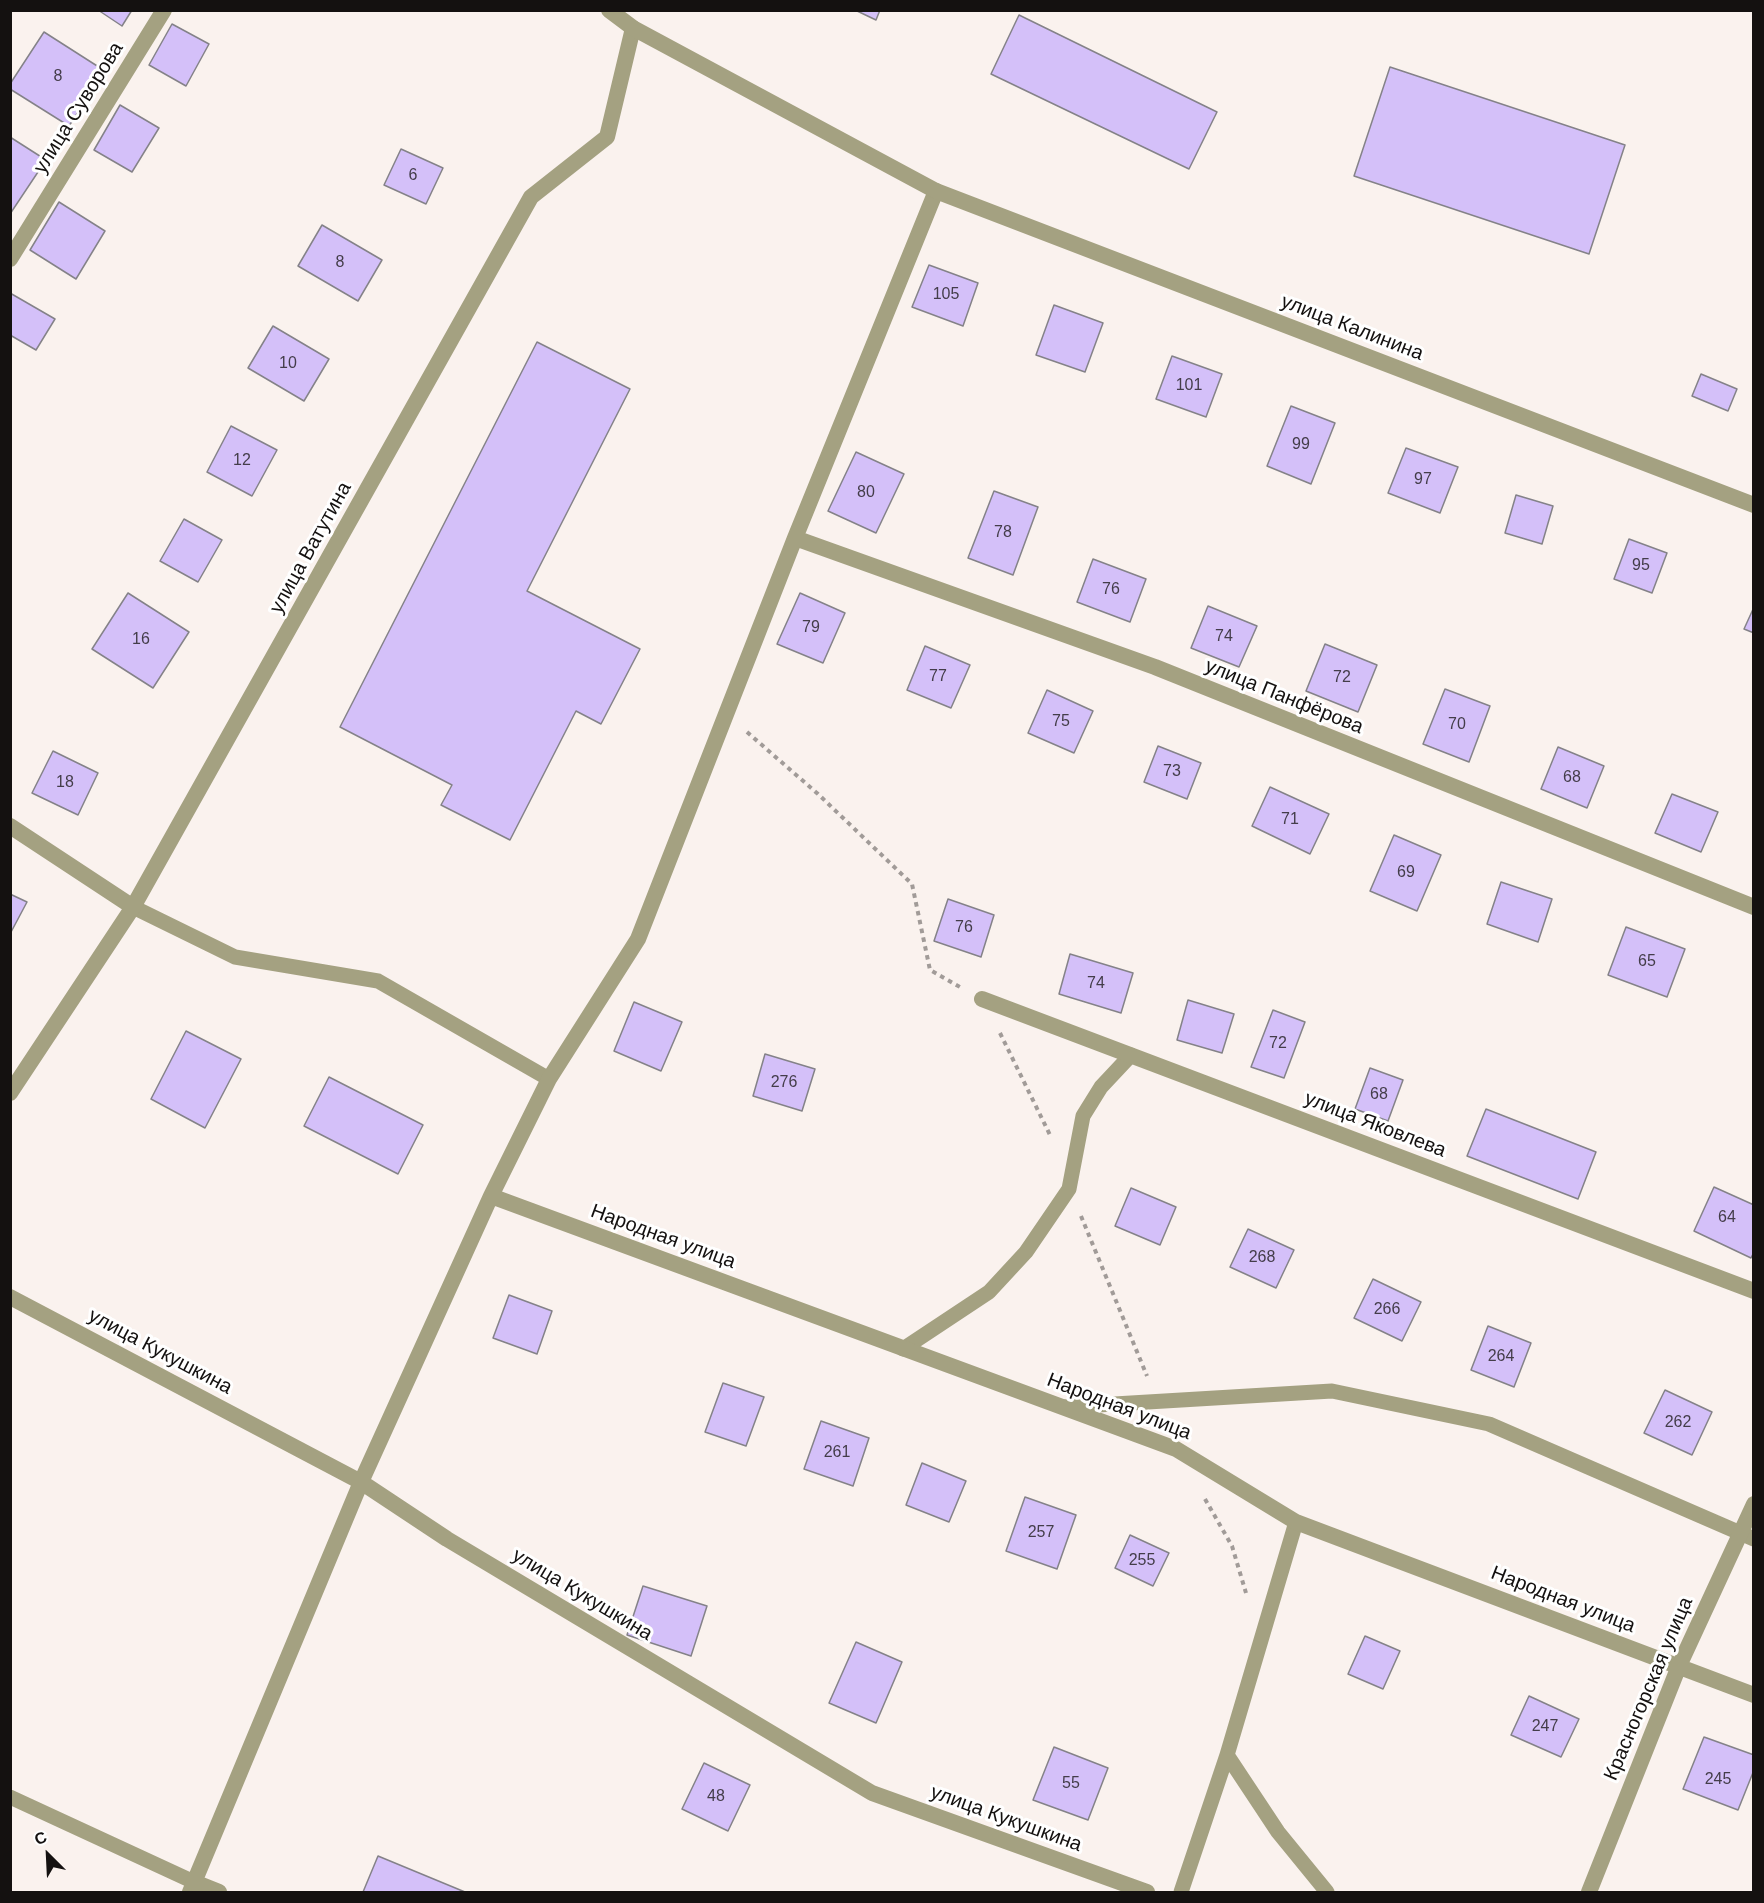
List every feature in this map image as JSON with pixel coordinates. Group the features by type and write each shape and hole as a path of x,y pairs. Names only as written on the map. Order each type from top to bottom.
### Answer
{"street":[{"name":"улица Суворова","path":"10,259 164,10"},
{"name":"улица Калинина","path":"609,10 633,28 936,191 1754,505"},
{"name":"улица Ватутина","path":"10,1093 133,907 531,197 607,137 633,28"},
{"path":"219,1893 192,1888 361,1482 491,1196 549,1079 638,939 795,538 936,191"},
{"name":"улица Панфёрова","path":"795,538 1155,667 1754,907"},
{"path":"10,826 133,907"},
{"name":"улица Яковлева","path":"982,999 1754,1291"},
{"name":"Народная улица","path":"491,1196 1176,1449 1296,1522 1754,1695"},
{"name":"улица Кукушкина","path":"10,1297 361,1482 447,1539 872,1793 1148,1893"},
{"name":"Красногорская улица","path":"1589,1893 1679,1666 1747,1537 1754,1504"}],"lane":[{"path":"133,907 235,957 378,981 549,1079"},
{"path":"903,1349 989,1292 1026,1252 1069,1189 1083,1116 1101,1087 1131,1055"},
{"path":"1063,1407 1332,1391 1489,1424 1747,1537"},
{"path":"1181,1893 1227,1755 1296,1522"},
{"path":"1227,1755 1278,1832 1327,1893"},
{"path":"10,1797 192,1888"}],"path":[{"path":"726,714 818,794 912,884 930,970 982,999 1057,1147"},
{"path":"1069,1189 1157,1402"},
{"path":"1204,1497 1232,1546 1247,1599"}],"building":[{"path":"98,10 132,10 122,26"},
{"path":"855,10 880,10 876,20"},
{"path":"1019,15 1217,112 1189,169 991,74"},
{"path":"172,24 209,44 186,86 149,65"},
{"path":"44,32 105,71 69,126 10,89 10,84"},
{"path":"1390,67 1625,145 1589,254 1354,176"},
{"path":"120,105 159,128 132,172 94,150"},
{"path":"10,137 46,160 10,214"},
{"path":"401,149 443,168 426,204 384,185"},
{"path":"59,202 105,231 76,279 30,250"},
{"path":"322,225 382,260 358,301 298,266"},
{"path":"929,265 978,283 963,326 912,307"},
{"path":"10,293 55,319 36,350 10,335"},
{"path":"1054,305 1103,323 1085,372 1036,355"},
{"path":"273,326 329,359 304,401 248,368"},
{"path":"537,342 630,389 527,591 640,649 601,724 576,711 510,840 441,805 452,785 340,727"},
{"path":"1172,356 1222,374 1206,417 1156,399"},
{"path":"1701,374 1737,389 1728,411 1692,396"},
{"path":"1291,406 1335,423 1311,484 1267,466"},
{"path":"231,426 277,450 252,496 207,472"},
{"path":"1406,448 1458,467 1440,513 1388,493"},
{"path":"856,452 904,474 876,533 828,511"},
{"path":"994,491 1038,507 1013,575 968,558"},
{"path":"1516,495 1553,506 1542,544 1505,533"},
{"path":"184,519 222,540 198,582 160,561"},
{"path":"1629,539 1667,553 1652,593 1614,579"},
{"path":"1093,559 1146,579 1130,622 1077,602"},
{"path":"128,593 189,632 153,688 92,649"},
{"path":"800,593 845,613 823,663 777,644"},
{"path":"1208,606 1257,626 1239,667 1191,648"},
{"path":"1754,607 1754,633 1744,629"},
{"path":"1325,644 1377,665 1358,712 1306,691"},
{"path":"925,646 970,665 951,708 907,690"},
{"path":"1445,689 1490,706 1469,762 1423,744"},
{"path":"1047,690 1093,711 1074,753 1028,733"},
{"path":"1158,746 1201,763 1187,799 1144,782"},
{"path":"1558,747 1604,766 1587,808 1541,789"},
{"path":"53,751 98,773 78,815 32,793"},
{"path":"1270,787 1329,814 1310,854 1252,826"},
{"path":"1672,794 1718,812 1701,852 1655,833"},
{"path":"1394,835 1441,855 1417,911 1370,891"},
{"path":"1501,882 1552,899 1538,942 1487,924"},
{"path":"10,894 27,902 10,934"},
{"path":"948,899 994,915 981,957 934,941"},
{"path":"1626,927 1685,949 1667,997 1608,975"},
{"path":"1070,954 1133,973 1121,1013 1059,994"},
{"path":"1188,1000 1234,1014 1222,1053 1177,1040"},
{"path":"634,1002 682,1022 661,1071 614,1051"},
{"path":"1273,1010 1305,1022 1284,1078 1251,1067"},
{"path":"186,1031 241,1059 205,1128 151,1099"},
{"path":"765,1054 815,1069 802,1111 753,1096"},
{"path":"1370,1068 1403,1080 1388,1121 1355,1109"},
{"path":"329,1077 423,1125 398,1174 304,1126"},
{"path":"1486,1109 1596,1152 1578,1199 1467,1156"},
{"path":"1714,1187 1754,1205 1754,1252 1751,1258 1694,1231"},
{"path":"1131,1188 1176,1207 1160,1245 1115,1226"},
{"path":"1248,1229 1294,1250 1276,1288 1230,1267"},
{"path":"1373,1279 1421,1302 1402,1341 1354,1318"},
{"path":"509,1295 552,1311 537,1354 493,1338"},
{"path":"1488,1326 1531,1343 1514,1387 1471,1370"},
{"path":"723,1383 764,1397 746,1446 705,1432"},
{"path":"1665,1390 1712,1412 1692,1455 1644,1433"},
{"path":"821,1421 869,1438 853,1486 804,1469"},
{"path":"922,1463 966,1481 949,1522 906,1505"},
{"path":"1025,1497 1076,1515 1057,1569 1006,1551"},
{"path":"1130,1535 1169,1553 1153,1586 1115,1568"},
{"path":"643,1586 707,1606 691,1656 627,1635"},
{"path":"1365,1636 1400,1651 1383,1689 1348,1674"},
{"path":"856,1642 902,1662 876,1723 829,1703"},
{"path":"1529,1696 1579,1719 1561,1757 1511,1735"},
{"path":"1704,1737 1754,1755 1754,1770 1738,1810 1683,1789"},
{"path":"1054,1747 1108,1768 1088,1820 1033,1800"},
{"path":"704,1763 750,1785 728,1831 682,1809"},
{"path":"378,1856 465,1892 363,1892"}]}
